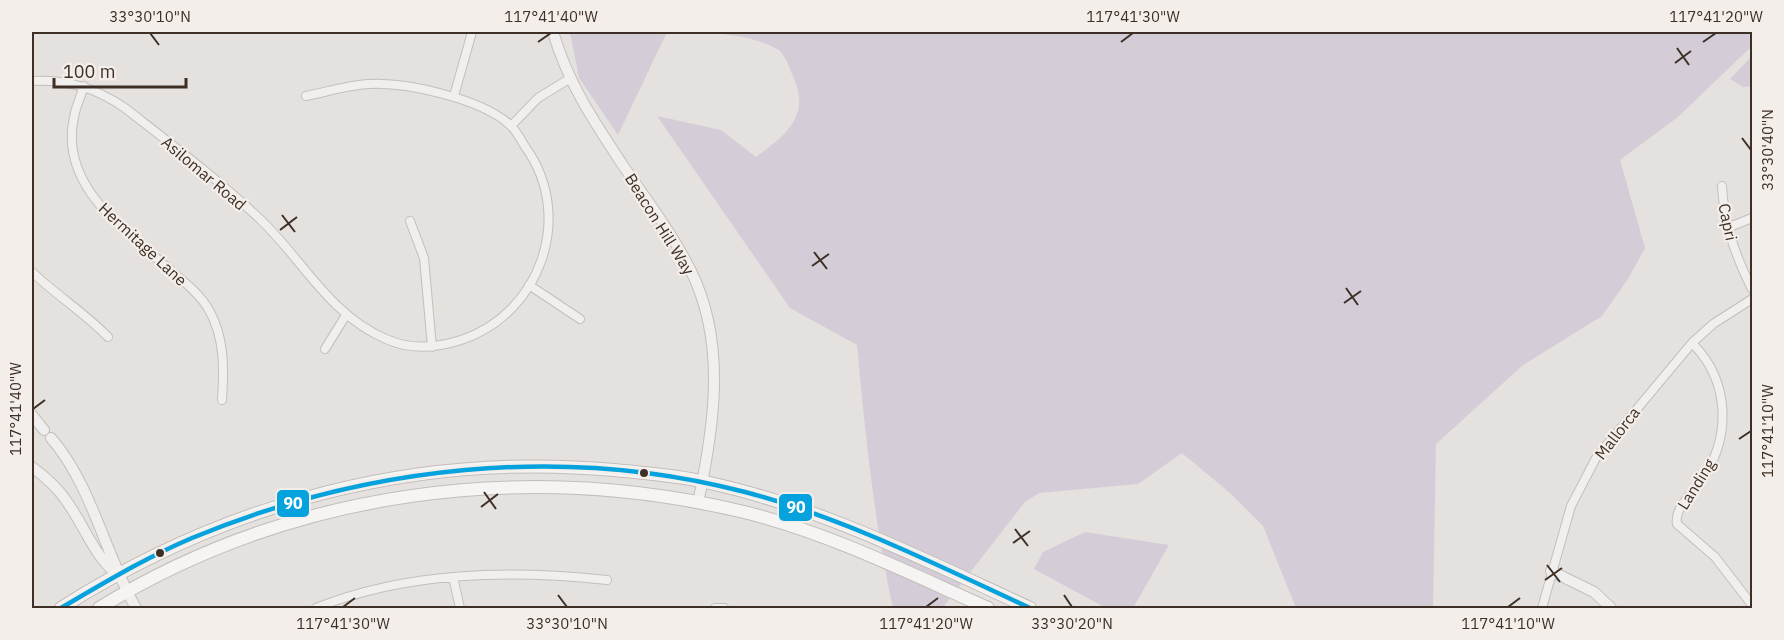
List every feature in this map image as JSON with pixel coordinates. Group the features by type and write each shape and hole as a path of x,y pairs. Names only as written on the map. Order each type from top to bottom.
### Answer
{"main road":[{"path":"61,609 117,576 192,538 259,510 383,479 471,468 530,466 587,468 703,481 801,509 864,533 1030,609"},
{"path":"99,609 156,576 254,534 318,514 418,494 466,489 561,486 598,488 698,503 745,513 812,533 988,609"}],"street":[{"path":"454,96 472,32"},
{"name":"Beacon Hill Way","path":"553,32 569,79 675,242 691,272 706,311 715,378 703,481 698,503"},
{"path":"511,126 538,98 569,79"},
{"name":"Asilomar Road","path":"32,81 84,86 103,93 145,124 261,220 346,315 362,327 395,343 406,346 432,347 475,335 494,325 511,310 530,285 546,252 548,197 536,162 511,126 454,96 369,84 306,96"},
{"name":"Hermitage Lane","path":"84,86 74,118 73,155 87,190 112,219 179,277 209,310 225,358 222,400"},
{"name":"Capri","path":"1722,186 1727,228 1737,258 1752,289"},
{"path":"1727,228 1752,218"},
{"path":"410,221 424,258 432,347"},
{"path":"32,272 55,294 92,320 108,337"},
{"path":"530,285 580,319"},
{"name":"Mallorca","path":"1542,609 1571,506 1596,458 1692,343 1713,324 1752,298"},
{"path":"325,349 346,315"},
{"name":"Landing","path":"1692,343 1712,366 1722,397 1723,417 1714,458 1703,479 1678,512 1677,524 1715,557 1752,605"},
{"path":"32,414 78,478 99,529 114,556 117,576"},
{"path":"32,466 52,483 65,499 92,548 117,576 136,609"},
{"path":"1551,571 1594,592 1611,609"},
{"path":"316,609 398,585 453,577 536,573 607,580"},
{"path":"453,577 460,609"},
{"path":"715,609 724,609"}],"shaded area":[{"path":"570,32 667,32 618,135 579,78"},
{"path":"703,32 1752,32 1752,46 1678,117 1620,160 1645,248 1628,279 1602,316 1523,365 1436,444 1433,608 1296,608 1263,526 1230,493 1182,453 1138,484 1039,493 1025,502 944,606 948,608 893,608 875,510 857,345 790,308 657,116 721,130 756,157 778,140 793,122 798,112 797,88 787,61 779,50 751,39"},
{"path":"1752,56 1752,86 1743,87 1730,79"},
{"path":"1085,532 1169,545 1133,608 1106,608 1034,569 1043,552"}],"transit line":[{"name":"90","path":"61,608 175,545 258,513 326,494 395,479 465,470 535,466 606,469 676,477 745,492 854,529 1030,608"}]}
